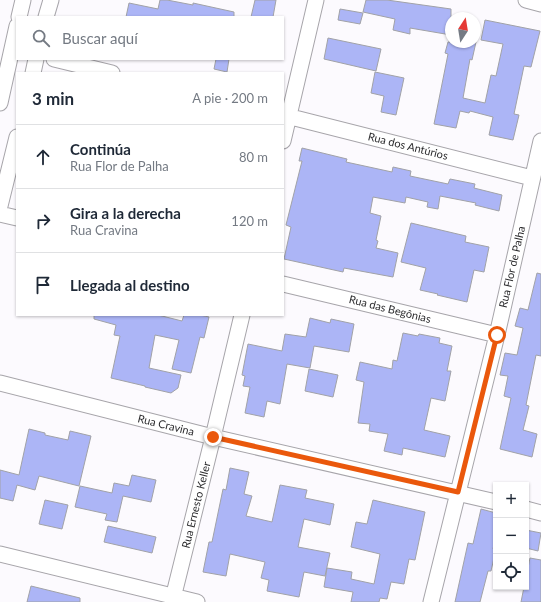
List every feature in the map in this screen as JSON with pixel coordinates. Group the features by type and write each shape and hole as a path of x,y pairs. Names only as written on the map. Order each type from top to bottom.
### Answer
{"street":[{"path":"19,16 23,0"},
{"path":"46,16 51,0"},
{"path":"284,132 286,115 316,0"},
{"path":"526,0 541,4"},
{"path":"0,102 10,49 16,29"},
{"path":"33,72 36,60"},
{"path":"58,60 108,72"},
{"name":"Rua dos Antúrios","path":"286,115 532,178"},
{"path":"0,206 16,141"},
{"name":"Rua Flor de Palha","path":"431,602 497,335 541,141"},
{"path":"0,214 16,218"},
{"name":"Rua das Begônias","path":"284,284 497,335"},
{"name":"Rua Ernesto Keller","path":"172,599 242,316"},
{"name":"Rua Cravina","path":"0,384 213,437 493,501"},
{"path":"529,510 541,513"},
{"path":"0,554 172,599 197,602"}],"building":[{"path":"160,0 167,0 193,5 193,3 234,12 234,16 126,16 129,3 158,9"},
{"path":"255,0 276,0 273,16 251,16"},
{"path":"366,0 387,0 451,9 451,12 445,12 445,34 410,28 410,34 393,30 395,19 363,12"},
{"path":"340,9 363,13 360,24 338,20"},
{"path":"485,20 540,31 531,67 524,66 514,114 519,115 513,140 489,135 493,117 470,111 469,113 460,111 456,128 434,124 448,54 445,53 446,48 475,48 472,60 470,59 463,98 485,103 491,75 496,76 503,44 481,40"},
{"path":"328,38 381,49 376,71 324,59"},
{"path":"216,60 229,60 227,72 214,69"},
{"path":"375,72 404,78 396,115 381,112 384,96 371,93"},
{"path":"302,148 347,159 346,162 392,172 393,167 411,171 410,176 448,184 450,179 475,184 474,188 502,195 499,211 475,205 476,203 440,196 438,209 427,207 428,202 406,197 405,203 373,197 370,213 381,216 376,240 378,241 376,248 398,253 393,277 344,268 343,272 284,259 291,227 286,225 302,161 299,161"},
{"path":"411,223 466,236 465,242 489,247 484,272 474,270 467,302 420,290 426,268 401,262"},
{"path":"537,273 541,274 541,356 536,355 526,405 529,406 523,430 537,434 532,457 500,449 511,398 504,396 508,376 500,375 505,353 517,355 523,328 515,326 520,308 528,310"},
{"path":"94,316 162,316 182,321 184,316 209,317 204,338 200,337 191,373 172,369 179,340 155,335 149,368 181,375 178,388 171,393 111,378 120,336 114,335 116,325 94,319"},
{"path":"310,318 330,323 331,319 354,324 349,352 314,346 310,368 287,364 280,404 267,401 264,417 245,413 250,387 243,386 245,376 242,375 248,344 282,351 285,334 306,337"},
{"path":"403,333 440,338 439,343 452,346 447,371 451,371 445,401 431,398 424,430 450,436 445,457 403,448 402,455 384,451 388,434 369,431 370,424 358,423 364,382 356,380 360,362 392,369 393,360 397,361"},
{"path":"309,369 338,375 333,397 305,391"},
{"path":"29,429 45,433 45,435 68,440 70,431 91,436 79,486 39,476 35,490 17,485 13,501 0,498 0,470 19,475"},
{"path":"230,468 249,472 244,494 252,496 246,516 272,522 280,485 307,490 305,498 334,504 330,525 304,519 298,547 330,553 325,576 304,572 299,597 267,591 269,580 261,578 265,562 230,554 226,576 203,572 209,542 212,542 223,489 226,490"},
{"path":"132,475 156,480 151,502 123,496 117,522 105,520 107,514 75,507 80,486 112,493 114,483 129,486"},
{"path":"45,500 68,505 62,529 39,524"},
{"path":"373,500 425,512 415,560 409,559 404,584 391,582 387,599 380,598 379,602 351,602 353,592 324,587 327,568 352,572 351,579 374,584 380,554 351,547 356,522 367,524"},
{"path":"481,509 493,512 493,562 491,571 488,571 480,602 455,602 468,543 473,544"},
{"path":"108,526 156,537 152,553 104,542"},
{"path":"529,531 541,533 538,551 529,549"},
{"path":"530,558 541,560 541,602 521,602 523,590 529,590"},
{"path":"31,586 80,598 80,602 27,602"}],"route":[{"path":"213,437 458,492 497,335"}]}
